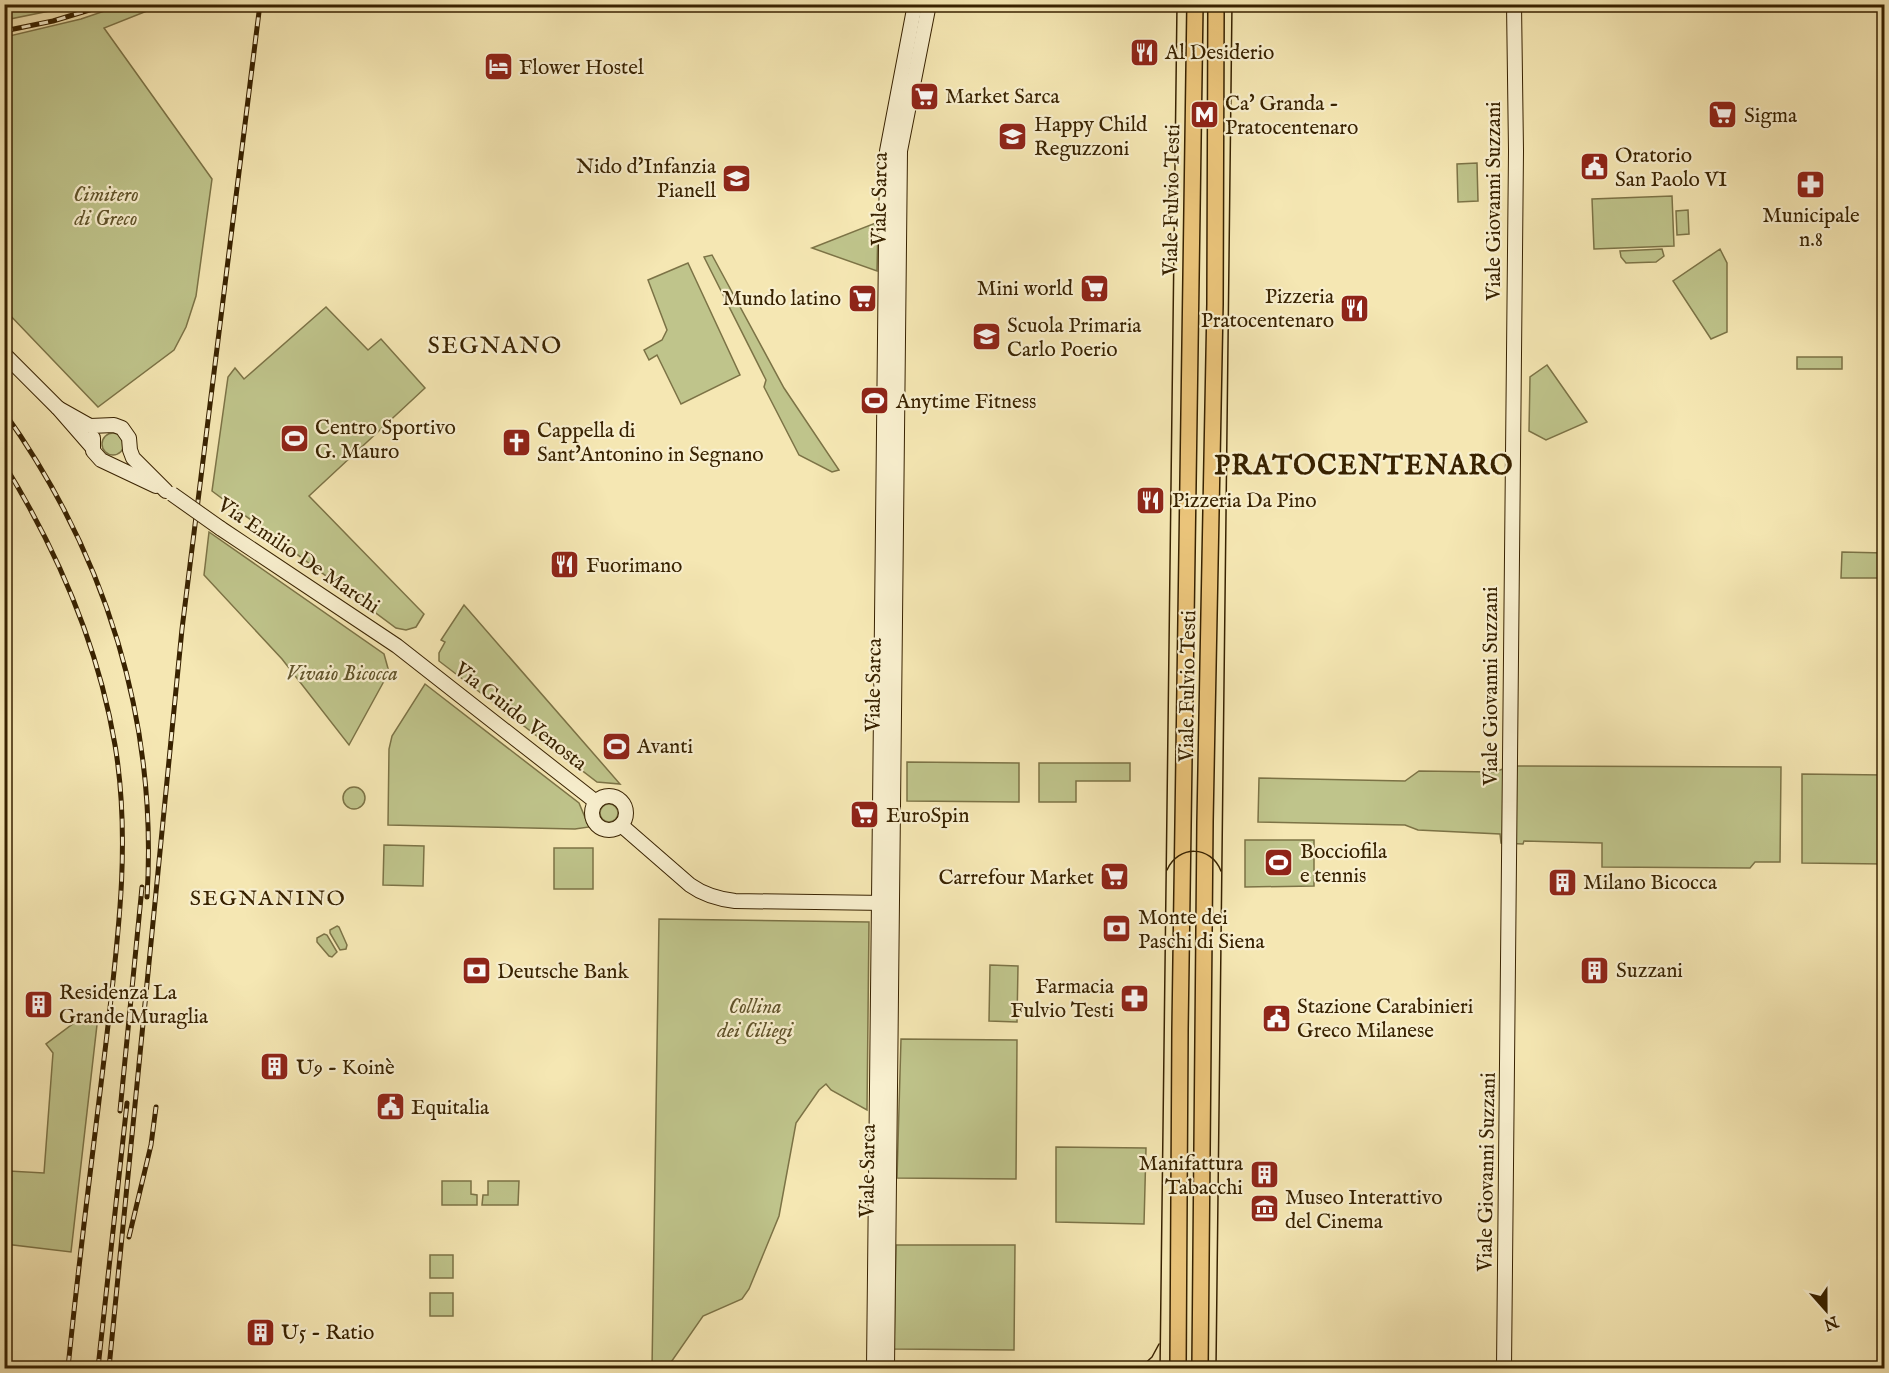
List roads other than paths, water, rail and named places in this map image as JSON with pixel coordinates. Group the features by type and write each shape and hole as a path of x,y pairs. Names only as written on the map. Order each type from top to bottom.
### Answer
{"main road":[{"name":"Viale Fulvio Testi","path":"1178,1368 1183,822 1195,4"},
{"name":"Viale Fulvio Testi","path":"1200,1368 1205,822 1215,317 1216,4"},
{"path":"1183,822 1205,822"}],"street":[{"name":"Viale Sarca","path":"887,1368 885,903 887,151 915,4"},
{"name":"Viale Sarca","path":"874,1368 900,151 929,4"},
{"name":"Viale Giovanni Suzzani","path":"1504,1368 1516,151 1514,4"},
{"name":"Via Emilio De Marchi","path":"4,354 58,408 92,447 99,459 169,492"},
{"name":"Via Emilio De Marchi","path":"58,408 85,424 116,426 126,432 135,460 169,492 415,660"},
{"path":"92,447 95,434 104,426"},
{"path":"110,463 121,461 130,450"},
{"name":"Via Guido Venosta","path":"415,660 596,802"},
{"path":"609,796 621,800 626,818 621,825 610,830 598,826 592,814 596,802 609,796"},
{"path":"621,825 690,885 714,898 744,902 885,903"}],"tram line":[{"path":"1160,1368 1177,4"},
{"path":"1216,1368 1232,4"},
{"path":"1167,870 1179,856 1194,851 1210,856 1221,871"},
{"path":"1140,1368 1152,1357 1159,1344"}],"railway":[{"path":"4,31 53,21 109,4"},
{"path":"109,1368 182,629 260,4"},
{"path":"4,412 40,467 71,523 97,582 118,642 133,704 144,767 148,831 147,897"},
{"path":"4,464 41,530 73,599 108,708 120,781 122,853 119,926 68,1368"},
{"path":"120,1111 142,887"},
{"path":"98,1368 127,1103"},
{"path":"129,1237 151,1145 156,1107"}],"place":[{"name":"Al Desiderio","path":"1144,52"},
{"name":"Flower Hostel","path":"498,67"},
{"name":"Market Sarca","path":"924,96"},
{"name":"Ca' Granda - Pratocentenaro","path":"1204,115"},
{"name":"Sigma","path":"1723,115"},
{"name":"Happy Child Reguzzoni","path":"1013,136"},
{"name":"Oratorio San Paolo VI","path":"1594,167"},
{"name":"Nido d'Infanzia Pianell","path":"737,178"},
{"name":"Municipale n.8","path":"1811,184"},
{"name":"Mini world","path":"1094,288"},
{"name":"Mundo latino","path":"862,298"},
{"name":"Pizzeria Pratocentenaro","path":"1355,308"},
{"name":"Scuola Primaria Carlo Poerio","path":"986,337"},
{"name":"Anytime Fitness","path":"875,401"},
{"name":"Centro Sportivo G. Mauro","path":"294,439"},
{"name":"Cappella di Sant'Antonino in Segnano","path":"516,442"},
{"name":"Pizzeria Da Pino","path":"1151,500"},
{"name":"Fuorimano","path":"565,565"},
{"name":"Avanti","path":"616,746"},
{"name":"EuroSpin","path":"865,815"},
{"name":"Bocciofila e tennis","path":"1279,863"},
{"name":"Carrefour Market","path":"1115,877"},
{"name":"Milano Bicocca","path":"1562,882"},
{"name":"Monte dei Paschi di Siena","path":"1117,929"},
{"name":"Suzzani","path":"1595,970"},
{"name":"Deutsche Bank","path":"476,971"},
{"name":"Farmacia Fulvio Testi","path":"1135,998"},
{"name":"Residenza La Grande Muraglia","path":"38,1004"},
{"name":"Stazione Carabinieri Greco Milanese","path":"1276,1018"},
{"name":"U9 - Koinè","path":"275,1067"},
{"name":"Equitalia","path":"390,1107"},
{"name":"Manifattura Tabacchi","path":"1264,1175"},
{"name":"Museo Interattivo del Cinema","path":"1264,1209"},
{"name":"U5 - Ratio","path":"260,1332"}],"district":[{"name":"SEGNANO","path":"495,345"},
{"name":"PRATOCENTENARO","path":"1364,465"},
{"name":"SEGNANINO","path":"268,897"}],"park label":[{"name":"Cimitero di Greco","path":"106,206"},
{"name":"Vivaio Bicocca","path":"342,673"},
{"name":"Collina dei Ciliegi","path":"755,1018"}]}
